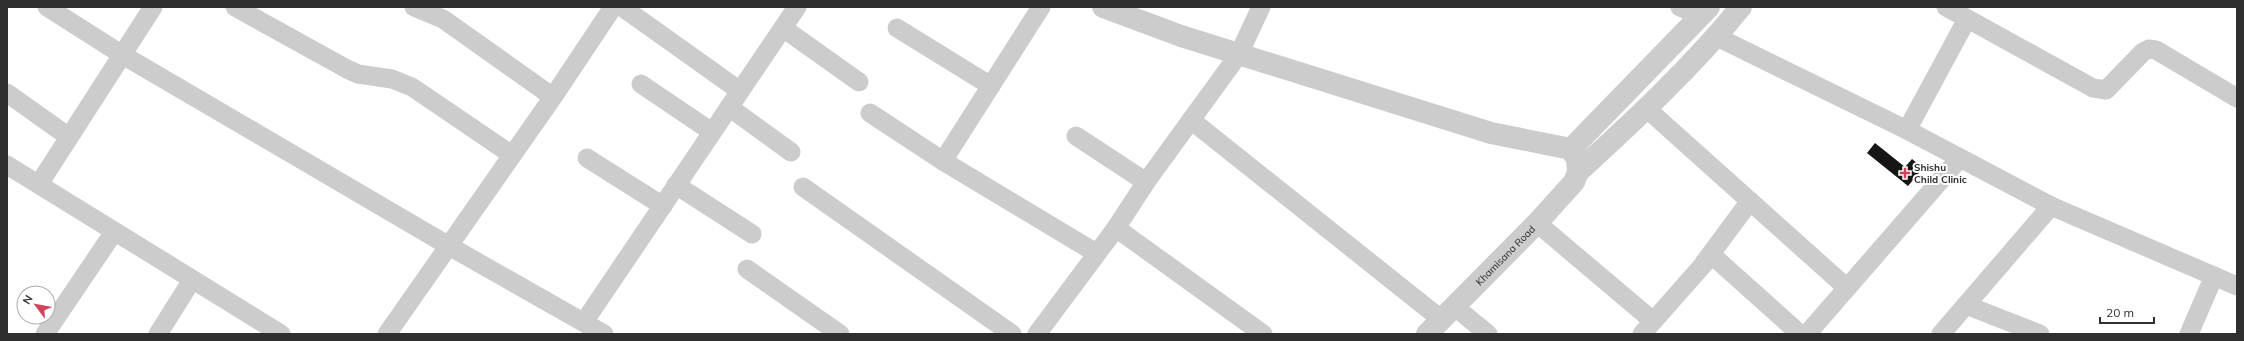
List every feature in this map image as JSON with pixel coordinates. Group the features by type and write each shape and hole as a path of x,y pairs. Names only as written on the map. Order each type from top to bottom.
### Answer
{"street":[{"path":"47,7 122,54 449,246 604,334"},
{"path":"39,184 153,7"},
{"path":"235,7 358,74 392,79 412,87 512,155"},
{"path":"414,7 444,19 553,97"},
{"path":"387,334 553,97 613,7"},
{"path":"622,7 734,99 791,152"},
{"path":"584,322 797,7"},
{"path":"943,161 1041,7"},
{"path":"1104,7 1181,36 1491,132 1571,149"},
{"path":"1037,334 1116,228 1146,182 1239,54 1261,7"},
{"path":"1680,7 1705,11"},
{"name":"Khamisana Road","path":"1441,320 1537,223 1574,182 1578,172 1646,108 1717,37 1741,7"},
{"path":"1946,7 2093,88 2106,90 2143,52 2149,49 2156,50 2237,98"},
{"path":"1571,149 1705,11"},
{"path":"1907,130 1967,19"},
{"path":"782,28 859,82"},
{"path":"897,28 991,86"},
{"path":"1717,37 1907,130 2051,206 2237,286"},
{"path":"641,84 712,132"},
{"path":"7,93 69,137"},
{"path":"1646,108 1847,288"},
{"path":"870,113 943,161 1096,253"},
{"path":"1191,120 1441,320 1488,334"},
{"path":"1076,136 1146,182"},
{"path":"1571,149 1576,159 1578,172"},
{"path":"587,158 662,206"},
{"path":"1537,223 1648,328 1710,257 1718,259 1797,332 1847,288 1960,158"},
{"path":"8,169 39,184 114,232 281,334"},
{"path":"676,185 752,234"},
{"path":"803,188 1012,334"},
{"path":"1704,264 1750,201"},
{"path":"1941,334 2051,206"},
{"path":"1116,228 1263,334"},
{"path":"45,334 114,232"},
{"path":"747,269 840,334"},
{"path":"2189,334 2214,276"},
{"path":"158,334 192,280"},
{"path":"1966,305 2040,334"}],"building":[{"path":"1875,143 1905,167 1912,159 1923,168 1908,186 1867,153"}],"place":[{"name":"Shishu Child Clinic","path":"1905,173"}]}
